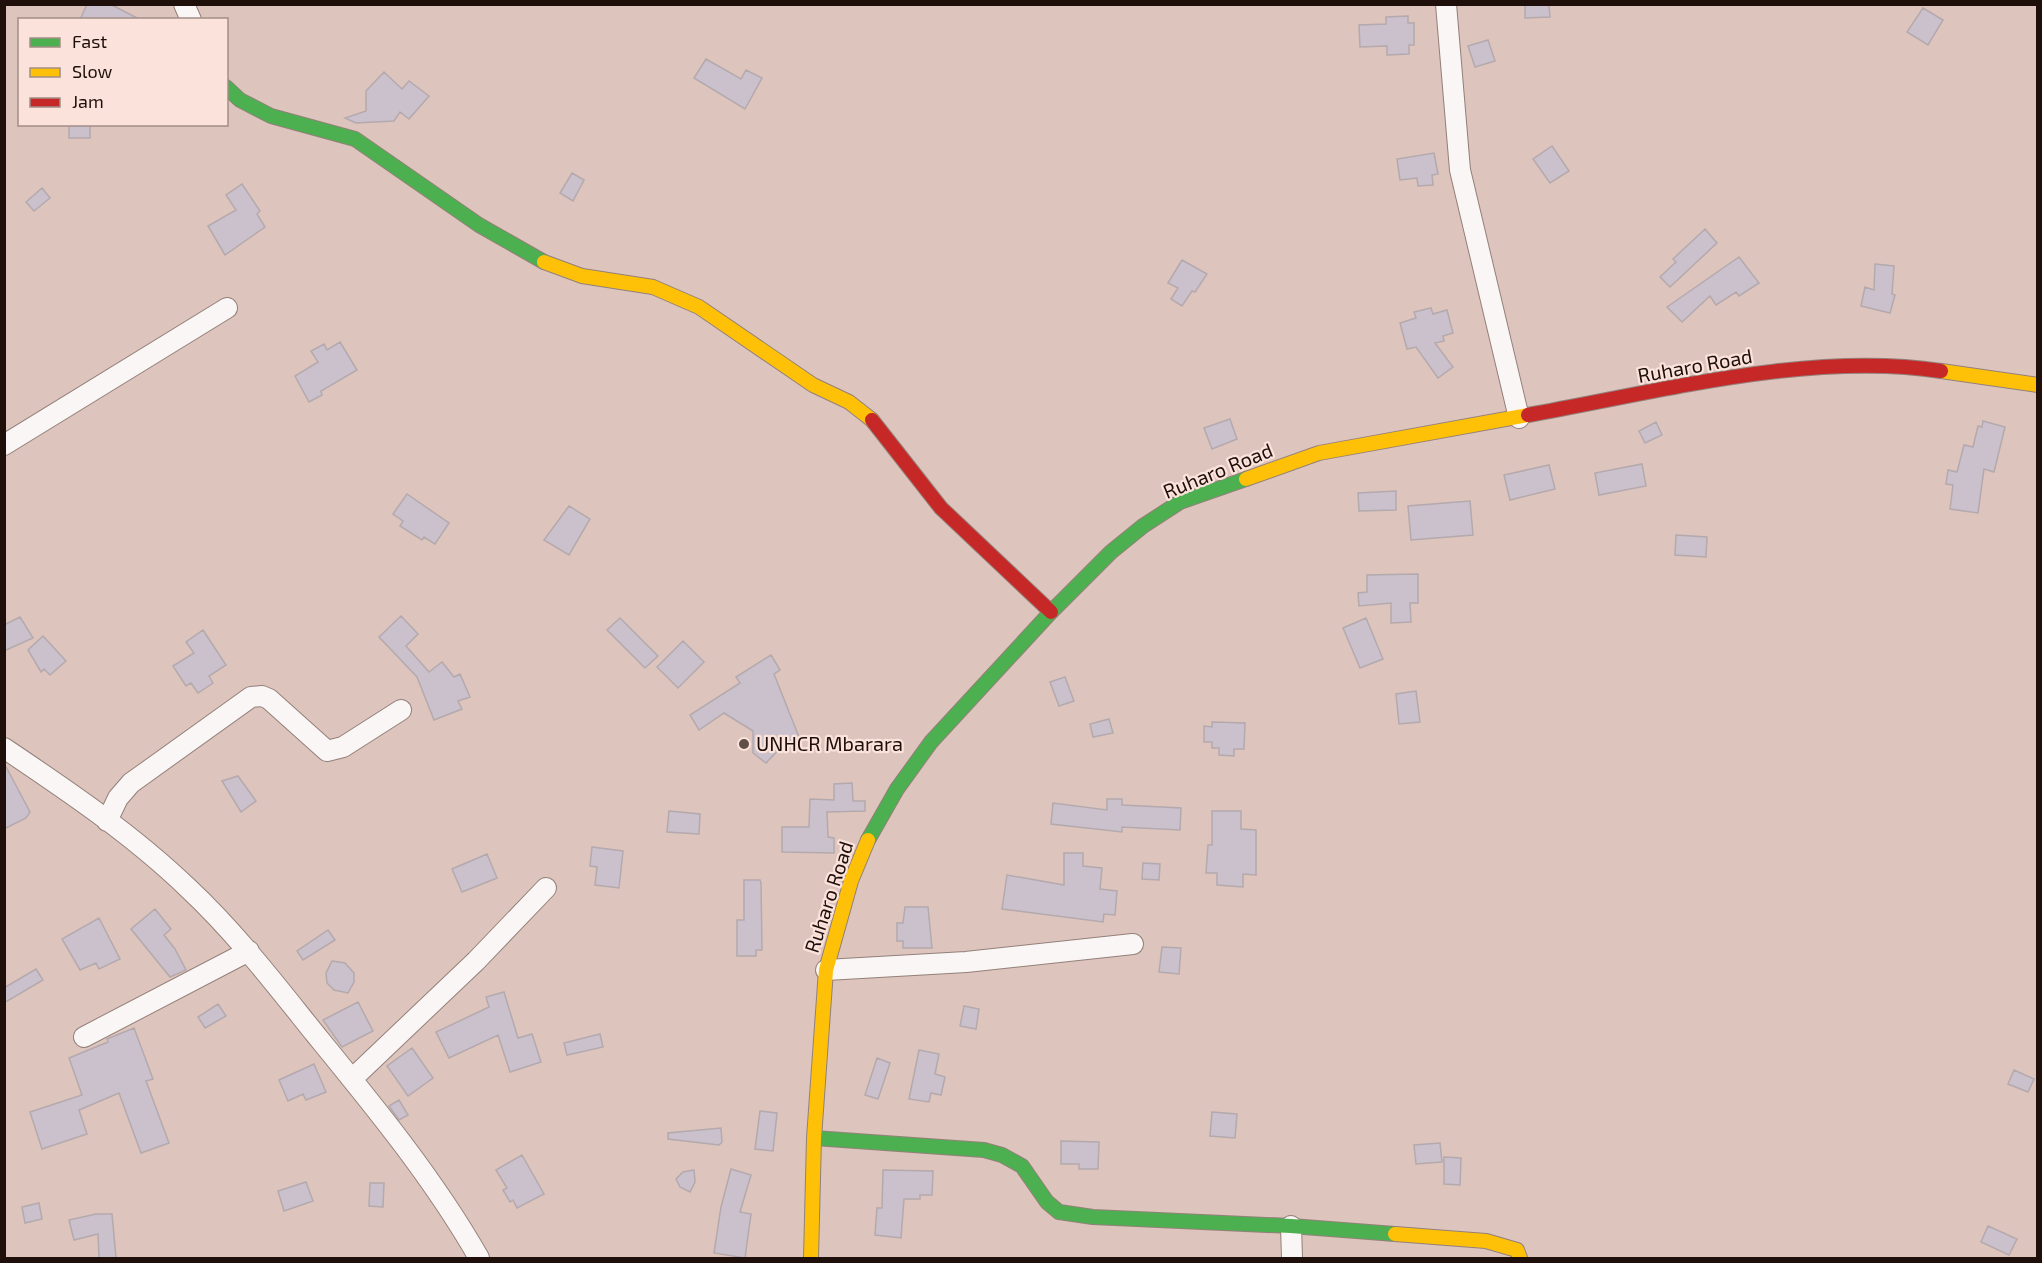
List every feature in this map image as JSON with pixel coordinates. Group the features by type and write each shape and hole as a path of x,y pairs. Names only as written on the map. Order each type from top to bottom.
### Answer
{"street":[{"path":"184,4 190,18"},
{"path":"1446,4 1460,170 1519,418"},
{"path":"228,89 247,108 268,117 334,129 355,139 479,225 554,267 582,276 653,287 699,307 813,385 849,402 878,425 941,508 1051,612"},
{"path":"4,445 227,308"},
{"name":"Ruharo Road","path":"811,1258 818,1044 826,970 851,881 868,840 897,789 968,699 1051,612 1112,552 1143,526 1180,502 1319,453 1781,370 1856,366 1930,369 2037,385"},
{"path":"107,821 118,798 131,783 251,697 262,696 269,699 327,751 343,747 401,710"},
{"path":"4,748 74,795 187,887 249,951 352,1078 435,1192 479,1258"},
{"path":"352,1078 476,961 546,888"},
{"path":"826,970 966,962 1133,944"},
{"path":"84,1037 249,951"},
{"path":"814,1138 984,1150 1002,1155 1022,1166 1047,1202 1065,1214 1291,1226 1486,1241 1517,1250 1520,1258"},
{"path":"1291,1226 1292,1258"}],"building":[{"path":"87,4 110,4 137,18 81,18"},
{"path":"1525,4 1549,4 1550,17 1525,18"},
{"path":"1923,8 1943,20 1928,45 1907,32"},
{"path":"1408,16 1408,23 1414,23 1414,45 1409,45 1409,54 1387,55 1387,46 1360,47 1359,25 1386,24 1386,17"},
{"path":"1488,40 1495,61 1475,67 1468,46"},
{"path":"706,59 741,79 746,70 762,78 745,109 694,78"},
{"path":"384,72 402,89 409,81 429,96 409,119 400,112 394,121 356,123 345,118 366,111 366,91"},
{"path":"69,126 90,126 90,138 69,138"},
{"path":"1552,146 1569,171 1550,183 1533,159"},
{"path":"1434,153 1438,174 1432,175 1433,185 1418,186 1417,178 1400,180 1397,159"},
{"path":"572,173 584,180 573,201 560,193"},
{"path":"242,184 260,211 257,214 265,227 225,255 208,226 236,210 226,195"},
{"path":"42,188 50,198 34,211 26,202"},
{"path":"1705,229 1717,243 1670,287 1660,277 1676,262 1673,259"},
{"path":"1739,257 1759,283 1739,296 1736,292 1716,305 1710,296 1682,322 1667,307"},
{"path":"1182,260 1207,274 1182,306 1171,299 1178,288 1168,283"},
{"path":"1875,264 1894,266 1892,294 1895,295 1890,313 1861,306 1865,287 1874,290"},
{"path":"1431,308 1433,314 1447,310 1453,333 1443,336 1444,341 1435,343 1453,367 1438,378 1416,347 1407,349 1400,323 1416,318 1414,312"},
{"path":"340,342 357,370 321,391 322,395 309,402 295,376 318,362 311,351 324,344 327,350"},
{"path":"1230,419 1237,439 1212,449 1204,428"},
{"path":"1983,421 2005,427 1994,472 1984,469 1978,513 1950,509 1953,485 1946,484 1948,470 1957,472 1964,445 1973,447 1978,426 1982,427"},
{"path":"1656,422 1662,435 1645,443 1639,431"},
{"path":"1642,464 1646,486 1599,495 1595,473"},
{"path":"1549,465 1555,489 1510,500 1504,475"},
{"path":"1396,491 1396,510 1359,511 1358,493"},
{"path":"407,494 449,523 435,544 424,537 422,540 400,526 403,521 393,514"},
{"path":"1470,501 1473,535 1411,540 1408,506"},
{"path":"569,506 590,519 569,555 544,540"},
{"path":"1676,535 1707,537 1706,557 1675,555"},
{"path":"1418,574 1418,603 1410,603 1411,622 1391,623 1391,603 1359,606 1358,593 1367,592 1367,575"},
{"path":"401,616 418,634 406,646 429,672 442,662 454,677 460,674 470,697 458,701 462,709 434,720 417,677 379,637"},
{"path":"20,617 33,638 4,651 4,625"},
{"path":"620,618 658,656 645,668 607,630"},
{"path":"1366,618 1383,659 1360,668 1343,628"},
{"path":"203,630 226,665 209,676 213,683 198,693 191,683 186,686 173,666 194,653 186,642"},
{"path":"43,636 66,661 50,675 44,669 41,672 28,650"},
{"path":"683,641 704,662 678,688 657,667"},
{"path":"771,655 780,670 774,674 799,737 786,742 766,763 753,753 753,731 724,713 699,730 690,715 740,683 736,677"},
{"path":"1065,677 1074,701 1059,706 1050,682"},
{"path":"1416,691 1420,722 1399,724 1396,694"},
{"path":"1109,719 1113,733 1093,737 1090,724"},
{"path":"1212,722 1245,723 1244,749 1234,749 1234,756 1219,755 1219,748 1212,748 1212,742 1204,742 1204,726 1212,727"},
{"path":"4,763 30,812 26,818 4,829"},
{"path":"238,776 256,801 241,812 222,781"},
{"path":"852,783 853,801 865,801 865,811 827,812 828,837 834,838 834,853 782,852 782,827 809,827 810,799 834,800 834,784"},
{"path":"1107,799 1122,799 1122,805 1181,808 1180,830 1122,827 1122,832 1051,824 1053,803 1107,810"},
{"path":"669,811 700,814 699,834 667,832"},
{"path":"1212,811 1241,811 1241,829 1256,830 1256,875 1243,874 1243,887 1217,885 1217,873 1206,873 1208,845 1212,845"},
{"path":"592,847 623,851 619,888 595,885 597,867 590,866"},
{"path":"1064,853 1083,853 1083,866 1102,868 1100,889 1117,891 1115,915 1104,914 1103,922 1002,909 1007,875 1064,885"},
{"path":"487,854 497,878 462,892 452,869"},
{"path":"1143,863 1160,864 1159,880 1142,879"},
{"path":"744,880 760,880 761,883 762,950 756,950 756,956 737,956 737,920 744,920"},
{"path":"905,907 928,907 932,948 903,948 903,941 897,941 897,923 903,923"},
{"path":"155,909 171,929 164,935 175,949 186,970 170,977 131,929"},
{"path":"99,918 120,959 99,969 96,963 80,970 62,939"},
{"path":"328,930 335,940 303,960 297,951"},
{"path":"1162,947 1181,948 1179,974 1159,972"},
{"path":"332,961 345,963 354,973 354,982 348,993 334,990 327,983 326,973"},
{"path":"36,969 43,980 4,1003 4,988"},
{"path":"504,992 518,1038 532,1034 541,1062 510,1072 498,1035 449,1058 436,1032 489,1007 486,997"},
{"path":"358,1002 373,1031 342,1047 323,1020"},
{"path":"218,1004 226,1016 205,1028 198,1017"},
{"path":"964,1006 979,1009 976,1029 960,1026"},
{"path":"134,1028 153,1079 146,1081 169,1143 141,1153 119,1093 79,1110 87,1134 42,1149 30,1112 82,1095 69,1058 108,1042 107,1039"},
{"path":"600,1034 603,1047 567,1055 564,1043"},
{"path":"412,1048 433,1078 408,1096 387,1066"},
{"path":"919,1050 939,1054 935,1074 945,1077 941,1095 931,1093 929,1102 909,1099"},
{"path":"877,1058 890,1063 878,1099 865,1095"},
{"path":"314,1064 326,1092 306,1100 303,1094 288,1101 279,1080"},
{"path":"2014,1070 2034,1079 2028,1092 2008,1084"},
{"path":"399,1100 408,1115 399,1120 389,1106"},
{"path":"760,1111 777,1113 773,1151 755,1149"},
{"path":"1212,1112 1237,1114 1235,1138 1210,1136"},
{"path":"721,1128 722,1142 719,1145 668,1139 668,1133"},
{"path":"1061,1141 1099,1142 1098,1169 1079,1169 1079,1164 1061,1164"},
{"path":"1440,1143 1442,1162 1416,1164 1414,1145"},
{"path":"522,1155 544,1194 517,1208 513,1200 510,1202 503,1190 507,1188 496,1170"},
{"path":"1444,1157 1461,1158 1460,1185 1444,1184"},
{"path":"731,1169 751,1175 740,1212 751,1214 745,1258 714,1253 721,1207"},
{"path":"694,1170 695,1182 690,1192 680,1187 676,1179 683,1172"},
{"path":"883,1170 933,1171 932,1195 920,1195 920,1199 904,1199 901,1238 875,1235 877,1208 882,1208"},
{"path":"306,1182 313,1201 284,1211 278,1191"},
{"path":"370,1183 384,1183 383,1207 369,1206"},
{"path":"39,1203 42,1219 25,1223 22,1207"},
{"path":"96,1214 112,1214 116,1258 99,1258 98,1234 74,1240 69,1220"},
{"path":"1988,1226 2017,1239 2009,1255 1981,1242"}],"traffic: fast":[{"path":"228,89 240,100 271,116 355,139 479,225 544,262"},
{"path":"868,840 897,789 931,742 1051,612 1111,552 1143,526 1180,502 1246,479"},
{"path":"814,1138 984,1150 1002,1155 1022,1166 1047,1202 1059,1212 1093,1217 1291,1226 1395,1234"}],"traffic: slow":[{"path":"544,262 582,276 653,287 699,307 813,385 849,402 872,420"},
{"path":"1941,371 2038,385"},
{"path":"1246,479 1319,453 1528,415"},
{"path":"811,1258 814,1138 826,970 851,881 868,840"},
{"path":"1395,1234 1486,1241 1517,1250 1520,1258"}],"traffic: jam":[{"path":"1528,415 1681,386 1787,370 1839,366 1891,366 1941,371"},
{"path":"872,420 941,508 1051,612"}],"place":[{"name":"UNHCR Mbarara","path":"744,744"}]}
